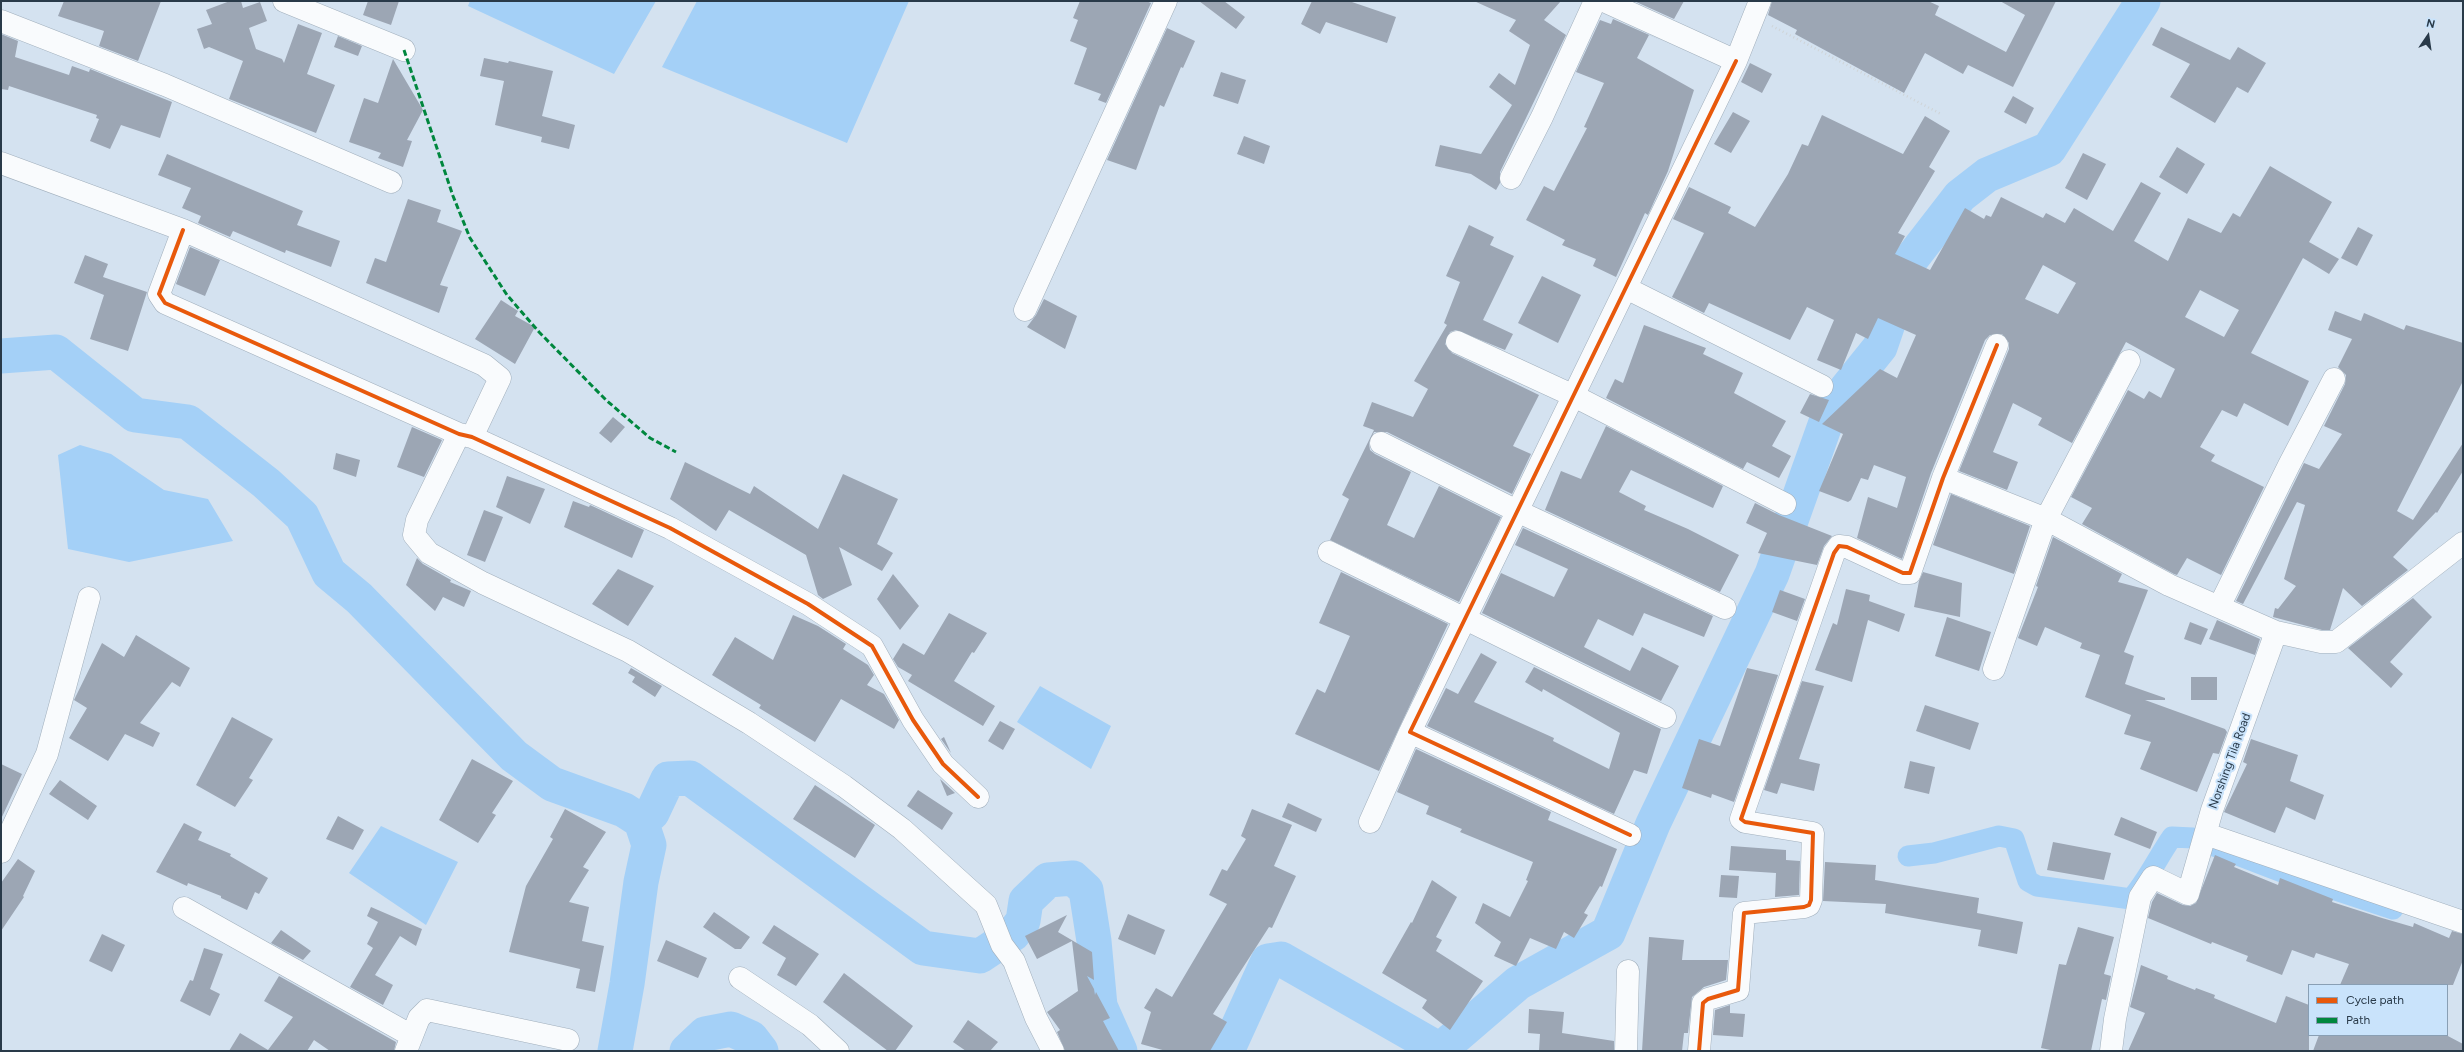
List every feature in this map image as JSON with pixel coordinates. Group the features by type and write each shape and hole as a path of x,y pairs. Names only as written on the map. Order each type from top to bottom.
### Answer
{"street":[{"path":"284,1 404,50"},
{"path":"1025,310 1166,1"},
{"path":"1511,178 1542,117 1595,1"},
{"path":"1604,1 1736,61"},
{"path":"1370,822 1410,732 1736,61 1757,9"},
{"path":"1,21 165,85 391,182"},
{"path":"1,162 183,230 484,365 500,378 465,435 417,520 414,535 429,553 483,583 628,651 755,727 844,786 902,829 986,906 1002,946 1014,961 1036,1018 1053,1051"},
{"path":"183,230 159,294 166,303 465,435 670,528 808,604 872,646 913,720 943,764 978,797"},
{"path":"1626,288 1822,386"},
{"path":"1457,342 1574,396 1785,504"},
{"path":"1699,1051 1703,1003 1708,999 1738,990 1744,912 1804,907 1809,905 1811,900 1813,833 1745,822 1740,819 1834,553 1839,546 1847,547 1903,572 1910,573 1943,478 1997,345"},
{"path":"1994,669 2046,519 2129,361"},
{"path":"2219,607 2334,380"},
{"path":"1381,443 1517,511 1725,608"},
{"path":"1943,478 2046,519 2169,585 2276,632 2321,642 2336,642 2463,543"},
{"path":"1329,552 1665,717"},
{"path":"1,852 47,754 88,598"},
{"name":"Norshing Tila Road","path":"2111,1051 2115,1019 2140,897 2153,877 2188,894 2212,810 2276,632"},
{"path":"1410,732 1630,835"},
{"path":"2204,841 2463,922"},
{"path":"184,908 409,1044 419,1018 427,1010 568,1040"},
{"path":"1626,1051 1628,970"},
{"path":"740,978 810,1025 838,1051"}],"path":[{"path":"1757,9 1941,114"}],"water":[{"path":"470,1 656,1 614,74 468,6"},
{"path":"697,1 909,1 847,143 662,67"},
{"path":"80,445 111,454 164,490 208,499 233,541 129,562 68,549 58,455"},
{"path":"1040,686 1111,726 1091,769 1017,722"},
{"path":"381,826 458,862 426,925 349,873"}],"building":[{"path":"64,1 161,1 138,61 99,46 104,31 58,16"},
{"path":"230,1 241,1 243,8 260,2 267,21 249,28 256,49 282,59 284,63 298,24 322,33 307,74 335,85 316,133 229,99 243,61 209,47 204,49 197,29 212,24 206,10"},
{"path":"368,1 399,1 391,25 363,15"},
{"path":"1080,1 1146,1 1151,3 1106,103 1098,100 1101,94 1074,84 1087,48 1070,41 1078,20 1073,18"},
{"path":"1199,1 1224,1 1245,17 1236,29"},
{"path":"1312,1 1349,1 1396,17 1387,43 1326,22 1320,34 1301,24"},
{"path":"1474,1 1561,1 1544,20 1566,35 1500,172 1500,183 1496,190 1471,174 1435,166 1440,145 1481,154 1512,105 1489,87 1499,73 1515,85 1530,45 1509,31 1516,20"},
{"path":"1634,1 1684,1 1674,19"},
{"path":"1772,1 1928,1 1939,6 1935,15 2006,52 2025,15 2000,1 2056,1 2013,87 1968,65 1963,74 1925,53 1904,93 1795,34 1797,30 1768,15"},
{"path":"1613,19 1663,41 1649,35 1637,58 1694,90 1668,171 1648,215 1645,213 1616,277 1593,266 1596,259 1562,245 1565,240 1526,220 1544,186 1554,191 1587,128 1584,127 1604,83 1576,72 1600,20 1611,24"},
{"path":"2161,27 2230,60 2238,47 2266,63 2248,93 2237,87 2215,123 2170,97 2190,64 2152,45"},
{"path":"1167,28 1195,41 1183,68 1181,67 1164,107 1160,105 1136,170 1107,160"},
{"path":"1,34 18,41 15,57 69,75 72,66 89,72 90,69 172,102 160,138 121,125 110,149 90,141 99,119 96,118 97,115 9,86 8,90 1,89"},
{"path":"338,36 362,46 358,56 334,47"},
{"path":"484,58 508,63 509,61 553,71 542,116 575,125 569,149 541,142 542,137 495,125 504,81 480,76"},
{"path":"393,59 423,110 407,140 412,141 403,167 378,158 381,153 349,142 364,98 378,103"},
{"path":"1750,63 1772,74 1762,93 1741,82"},
{"path":"1221,72 1246,80 1238,104 1213,96"},
{"path":"2013,96 2034,108 2026,124 2004,112"},
{"path":"1733,112 1750,121 1731,153 1714,144"},
{"path":"1822,115 1903,154 1925,116 1950,131 1929,167 1935,171 1898,233 1905,236 1895,254 1930,270 1965,208 1984,219 1986,215 1991,217 2001,197 2043,218 2046,213 2065,223 2074,208 2113,231 2141,182 2161,193 2134,241 2168,261 2188,218 2221,233 2233,213 2240,217 2270,166 2332,202 2309,242 2339,259 2329,274 2303,258 2251,353 2309,381 2288,426 2244,403 2237,417 2222,410 2200,447 2215,455 2211,461 2264,487 2221,575 2187,558 2177,575 2174,574 2082,524 2092,508 2071,497 2128,390 2144,399 2149,391 2161,398 2175,369 2126,342 2072,443 2038,425 2042,418 2013,403 1993,452 2018,462 2007,490 1959,471 2009,349 2009,343 2002,334 1990,335 1985,340 1931,473 1902,559 1857,538 1868,497 1897,508 1906,477 1874,465 1868,480 1861,478 1851,500 1848,502 1819,491 1843,434 1822,424 1880,369 1897,378 1916,335 1878,318 1868,339 1856,333 1841,370 1817,360 1834,320 1807,307 1790,340 1709,303 1704,313 1672,297 1704,233 1673,219 1689,187 1731,207 1728,213 1755,227 1788,174 1802,144 1808,146","holes":["2043,265 2076,283 2058,314 2025,299","2200,290 2239,310 2224,337 2185,317"]},
{"path":"1244,136 1270,146 1264,164 1237,154"},
{"path":"2177,147 2205,164 2187,194 2159,177"},
{"path":"2083,153 2106,164 2087,200 2065,188"},
{"path":"167,154 303,211 297,225 340,241 331,267 286,250 285,253 233,231 230,237 198,223 201,216 182,208 191,188 158,175"},
{"path":"408,199 441,210 437,222 462,231 440,285 448,287 439,313 366,283 375,258 386,262"},
{"path":"1469,225 1494,237 1490,245 1514,256 1483,320 1513,334 1505,350 1456,330 1450,332 1445,344 1452,353 1539,395 1513,446 1531,454 1512,494 1387,432 1374,432 1369,443 1370,450 1375,454 1411,472 1387,525 1414,538 1439,486 1501,517 1459,602 1330,540 1349,499 1342,495 1374,430 1363,426 1372,402 1413,417 1428,389 1414,381 1447,325 1444,323 1460,282 1446,276"},
{"path":"2358,227 2373,235 2357,266 2341,258"},
{"path":"190,247 220,260 205,296 176,284"},
{"path":"85,255 108,264 103,277 147,292 128,351 90,339 104,295 74,283"},
{"path":"1542,276 1581,295 1558,343 1518,323"},
{"path":"1044,299 1077,316 1065,349 1027,327 1036,315"},
{"path":"501,300 518,311 515,316 535,327 515,364 475,339"},
{"path":"2335,311 2361,321 2364,313 2404,330 2406,325 2463,343 2463,381 2397,511 2413,520 2463,443 2463,471 2437,513 2436,512 2393,557 2408,570 2362,606 2343,588 2330,630 2322,630 2273,617 2275,608 2278,609 2296,586 2284,579 2305,505 2297,502 2243,604 2236,601 2304,463 2319,469 2342,434 2324,426 2345,384 2346,375 2338,367 2352,339 2328,330"},
{"path":"1644,325 1706,348 1703,354 1743,373 1734,393 1786,421 1772,446 1791,456 1779,478 1747,462 1743,469 1606,398 1615,379 1623,383"},
{"path":"1810,394 1829,400 1819,422 1800,413"},
{"path":"613,417 625,427 611,443 599,433"},
{"path":"1606,426 1723,486 1713,508 1631,470 1619,492 1646,506 1644,510 1688,529 1739,555 1720,592 1545,510 1561,471 1581,479"},
{"path":"412,427 442,440 424,477 397,467"},
{"path":"336,453 360,460 356,477 333,469"},
{"path":"685,462 750,494 754,486 818,529 843,474 898,499 877,544 893,553 882,571 839,547 852,585 823,599 818,595 806,555 729,510 716,531 670,499"},
{"path":"507,476 545,489 530,524 496,507"},
{"path":"1951,494 2030,526 2014,574 1933,545"},
{"path":"573,501 589,507 590,505 644,530 632,558 564,527"},
{"path":"1755,503 1779,515 1832,536 1824,546 1817,565 1758,553 1767,533 1746,523"},
{"path":"484,510 503,517 485,562 467,555"},
{"path":"1523,528 1713,616 1704,637 1644,613 1633,636 1598,619 1584,647 1630,671 1642,647 1679,666 1661,701 1482,613 1501,573 1554,597 1568,569 1515,545"},
{"path":"2053,537 2122,574 2118,582 2148,590 2124,652 2134,656 2125,684 2165,698 2165,700 2145,700 2225,729 2227,732 2219,754 2213,753 2197,792 2140,769 2151,742 2124,734 2131,715 2085,697 2100,655 2080,648 2082,643 2045,627 2037,646 2018,638 2038,587 2036,586"},
{"path":"417,558 423,564 451,580 450,582 471,591 464,607 443,597 435,611 406,585"},
{"path":"618,569 654,586 628,626 592,604"},
{"path":"1341,572 1448,624 1379,771 1295,734 1317,689 1325,693 1350,636 1319,623"},
{"path":"1923,572 1962,583 1960,617 1914,607 1919,581"},
{"path":"893,574 919,606 900,630 877,599"},
{"path":"1846,589 1870,595 1869,601 1905,614 1899,632 1868,620 1852,682 1815,670 1833,623 1837,625"},
{"path":"1780,590 1805,599 1797,621 1772,612"},
{"path":"2413,598 2432,617 2390,662 2403,674 2391,688 2348,648"},
{"path":"949,613 987,633 974,653 972,652 954,681 995,706 983,726 908,681 912,675 898,667 893,659 903,643 924,655"},
{"path":"793,615 818,626 846,644 843,649 868,665 874,675 867,685 884,694 899,720 894,729 841,699 815,742 759,708 761,705 712,675 735,637 773,660"},
{"path":"1947,617 1991,632 1979,671 1935,656"},
{"path":"2217,620 2260,639 2255,655 2209,639"},
{"path":"2190,622 2208,629 2201,645 2184,639"},
{"path":"136,635 190,668 180,687 172,682 140,723 160,733 153,747 125,734 108,761 69,738 87,708 74,700 102,643 124,657"},
{"path":"1481,653 1497,662 1474,702 1554,738 1553,741 1609,769 1620,733 1543,689 1542,692 1525,682 1534,667 1661,729 1647,774 1634,770 1614,814 1427,726 1446,688 1458,694"},
{"path":"631,668 662,686 655,697 632,682 635,677 628,673"},
{"path":"1747,668 1778,675 1734,802 1712,794 1711,798 1682,788 1699,739 1720,746"},
{"path":"2191,677 2217,677 2217,700 2191,700"},
{"path":"1802,681 1824,686 1799,759 1820,764 1814,791 1781,783 1777,794 1764,790"},
{"path":"1925,705 1979,723 1970,750 1916,731"},
{"path":"232,717 273,739 249,778 253,780 235,807 196,785"},
{"path":"1000,721 1015,729 1003,750 988,741"},
{"path":"944,737 951,753 941,739"},
{"path":"2251,739 2298,755 2290,781 2324,795 2315,820 2286,807 2275,833 2224,812 2247,764 2243,762"},
{"path":"1416,749 1551,812 1548,820 1617,849 1602,887 1600,886 1584,913 1588,915 1574,938 1564,932 1556,949 1530,938 1516,966 1494,956 1501,942 1475,923 1483,903 1510,917 1528,881 1526,880 1533,862 1460,832 1462,829 1426,814 1429,806 1397,792"},
{"path":"472,759 513,781 492,813 496,815 478,843 439,820"},
{"path":"1910,761 1935,767 1929,794 1904,788"},
{"path":"1,764 22,774 1,819"},
{"path":"940,779 955,793 947,796"},
{"path":"60,780 97,806 88,820 49,794"},
{"path":"815,785 875,825 855,858 793,819"},
{"path":"918,790 953,813 942,830 907,806"},
{"path":"1288,803 1322,819 1316,832 1282,817"},
{"path":"565,809 606,832 583,867 589,870 569,902 589,907 582,941 604,946 595,992 576,988 580,969 509,952 526,886 553,839 550,837"},
{"path":"1252,809 1292,825 1274,866 1296,876 1272,928 1269,927 1213,1014 1227,1022 1210,1051 1166,1051 1141,1044 1151,1012 1144,1008 1156,988 1172,997 1227,904 1209,895 1222,869 1227,871 1246,839 1241,836"},
{"path":"338,816 364,830 353,850 326,839"},
{"path":"2121,817 2157,832 2150,849 2114,835"},
{"path":"184,823 202,832 198,840 231,854 230,856 268,878 259,894 255,892 247,910 221,898 221,896 188,883 187,886 156,872"},
{"path":"2053,842 2111,853 2104,880 2047,870"},
{"path":"1731,846 1786,850 1786,860 1800,861 1799,895 1775,897 1776,873 1729,870"},
{"path":"2215,855 2236,864 2234,867 2278,885 2280,878 2333,899 2332,902 2413,927 2414,923 2449,938 2452,931 2463,934 2463,960 2453,985 2340,984 2349,964 2316,953 2314,958 2292,950 2282,975 2246,961 2248,956 2212,942 2211,944 2148,918 2152,902 2157,893 2183,905 2190,906 2196,903"},
{"path":"18,859 35,871 23,896 24,897 1,931 1,883"},
{"path":"1825,862 1876,865 1875,880 1979,898 1977,913 2023,922 2017,954 1978,946 1981,930 1885,913 1886,904 1823,901"},
{"path":"1721,875 1739,876 1737,898 1719,897"},
{"path":"1432,880 1457,897 1436,937 1442,940 1436,951 1483,981 1450,1030 1422,1008 1427,1000 1382,973 1411,922 1412,923"},
{"path":"371,907 422,929 416,946 400,936 375,975 393,985 383,1005 350,987 373,948 367,944 378,922 367,916"},
{"path":"714,912 750,937 741,949 735,949 703,927"},
{"path":"1128,914 1165,930 1155,955 1118,939"},
{"path":"1067,915 1058,932 1092,952 1094,980 1087,976 1094,989 1095,995 1096,992 1110,1018 1103,1021 1119,1051 1065,1051 1057,1032 1060,1030 1047,1012 1078,991 1072,941 1037,959 1025,936"},
{"path":"774,925 819,954 796,986 777,975 786,958 762,943"},
{"path":"2078,927 2114,937 2104,974 2111,976 2106,1000 2102,999 2091,1051 2055,1051 2041,1048 2059,964 2066,965"},
{"path":"281,930 311,951 303,960 271,943"},
{"path":"102,934 125,945 112,972 89,961"},
{"path":"1649,937 1684,940 1682,960 1728,960 1726,980 1704,987 1692,997 1688,1033 1684,1033 1682,1051 1642,1051"},
{"path":"666,940 707,958 698,978 657,961"},
{"path":"204,948 223,954 210,989 220,994 210,1016 180,1001 190,980 193,981"},
{"path":"2141,965 2168,976 2167,979 2195,990 2196,988 2215,995 2214,998 2276,1023 2286,996 2308,1005 2309,1051 2128,1051 2145,1013 2130,1007"},
{"path":"844,973 913,1026 895,1051 888,1051 823,1002"},
{"path":"279,976 396,1042 394,1051 330,1051 314,1040 307,1051 229,1051 240,1033 268,1050 293,1017 264,1001"},
{"path":"1730,1005 1730,1013 1745,1014 1743,1037 1713,1035 1715,1010"},
{"path":"1529,1009 1564,1012 1562,1033 1614,1041 1614,1051 1539,1051 1540,1034 1528,1033"},
{"path":"968,1020 998,1042 990,1051 966,1051 953,1042"},
{"path":"2319,1036 2448,1036 2463,1044 2463,1051 2313,1051"}],"waterway":[{"path":"1227,1051 1268,961 1281,959 1440,1050 1518,983 1608,933 1653,824 1772,574 1825,425 1847,388 1880,347 1909,262 1960,196 1987,175 2049,149 2143,1"},
{"path":"1,356 56,352 135,415 188,422 266,483 302,516 329,573 359,598 514,756 552,784 624,810 641,821 649,845 641,882 627,984 615,1051"},
{"path":"641,821 652,813 668,779 690,778 923,948 980,956 1013,934 1023,921 1026,901 1048,880 1073,878 1086,890 1094,941 1100,1006 1120,1051"},
{"path":"1908,856 1934,853 1999,836 2014,839 2028,881 2037,886 2131,899 2142,885 2172,837 2193,838 2287,874 2393,909"},
{"path":"687,1051 705,1034 731,1029 751,1038 761,1051"}],"marked path":[{"path":"404,50 453,196 470,238 507,295 539,332 606,400 650,438 676,452"}],"cycle path":[{"path":"1630,835 1410,732 1736,61"},
{"path":"183,230 159,294 165,303 459,434 472,437 670,528 808,604 872,646 913,720 943,764 978,797"},
{"path":"1699,1051 1703,1003 1708,999 1738,990 1744,913 1804,907 1809,905 1811,900 1813,833 1745,822 1741,819 1834,553 1839,546 1847,547 1903,573 1910,573 1943,478 1997,345"}]}
